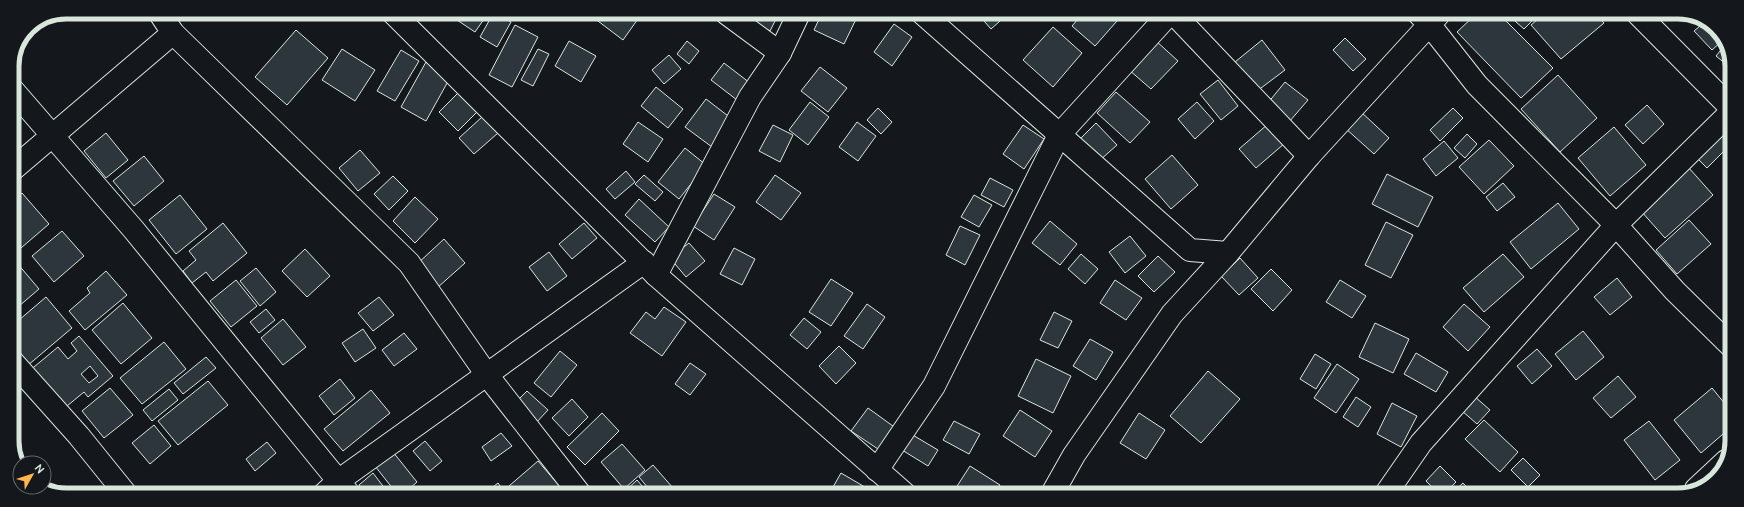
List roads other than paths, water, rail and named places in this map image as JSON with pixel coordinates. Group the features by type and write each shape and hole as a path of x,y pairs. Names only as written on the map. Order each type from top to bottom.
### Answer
{"street":[{"path":"163,19 173,33 409,263 487,375 575,488"},
{"path":"399,19 650,268 898,488"},
{"path":"734,19 780,53"},
{"path":"338,488 487,375 650,268 750,97 780,53 797,19"},
{"path":"929,19 1190,250 1228,254"},
{"path":"878,470 934,386 1060,135 1166,19"},
{"path":"1178,19 1309,156"},
{"path":"1055,488 1074,455 1172,314 1228,254 1309,156 1427,19"},
{"path":"1430,19 1477,84 1616,225 1676,291 1725,340"},
{"path":"1643,19 1725,103"},
{"path":"19,164 173,33"},
{"path":"19,97 134,230 336,488"},
{"path":"1390,488 1421,443 1616,225 1725,117"},
{"path":"19,369 79,436 121,488"}]}
